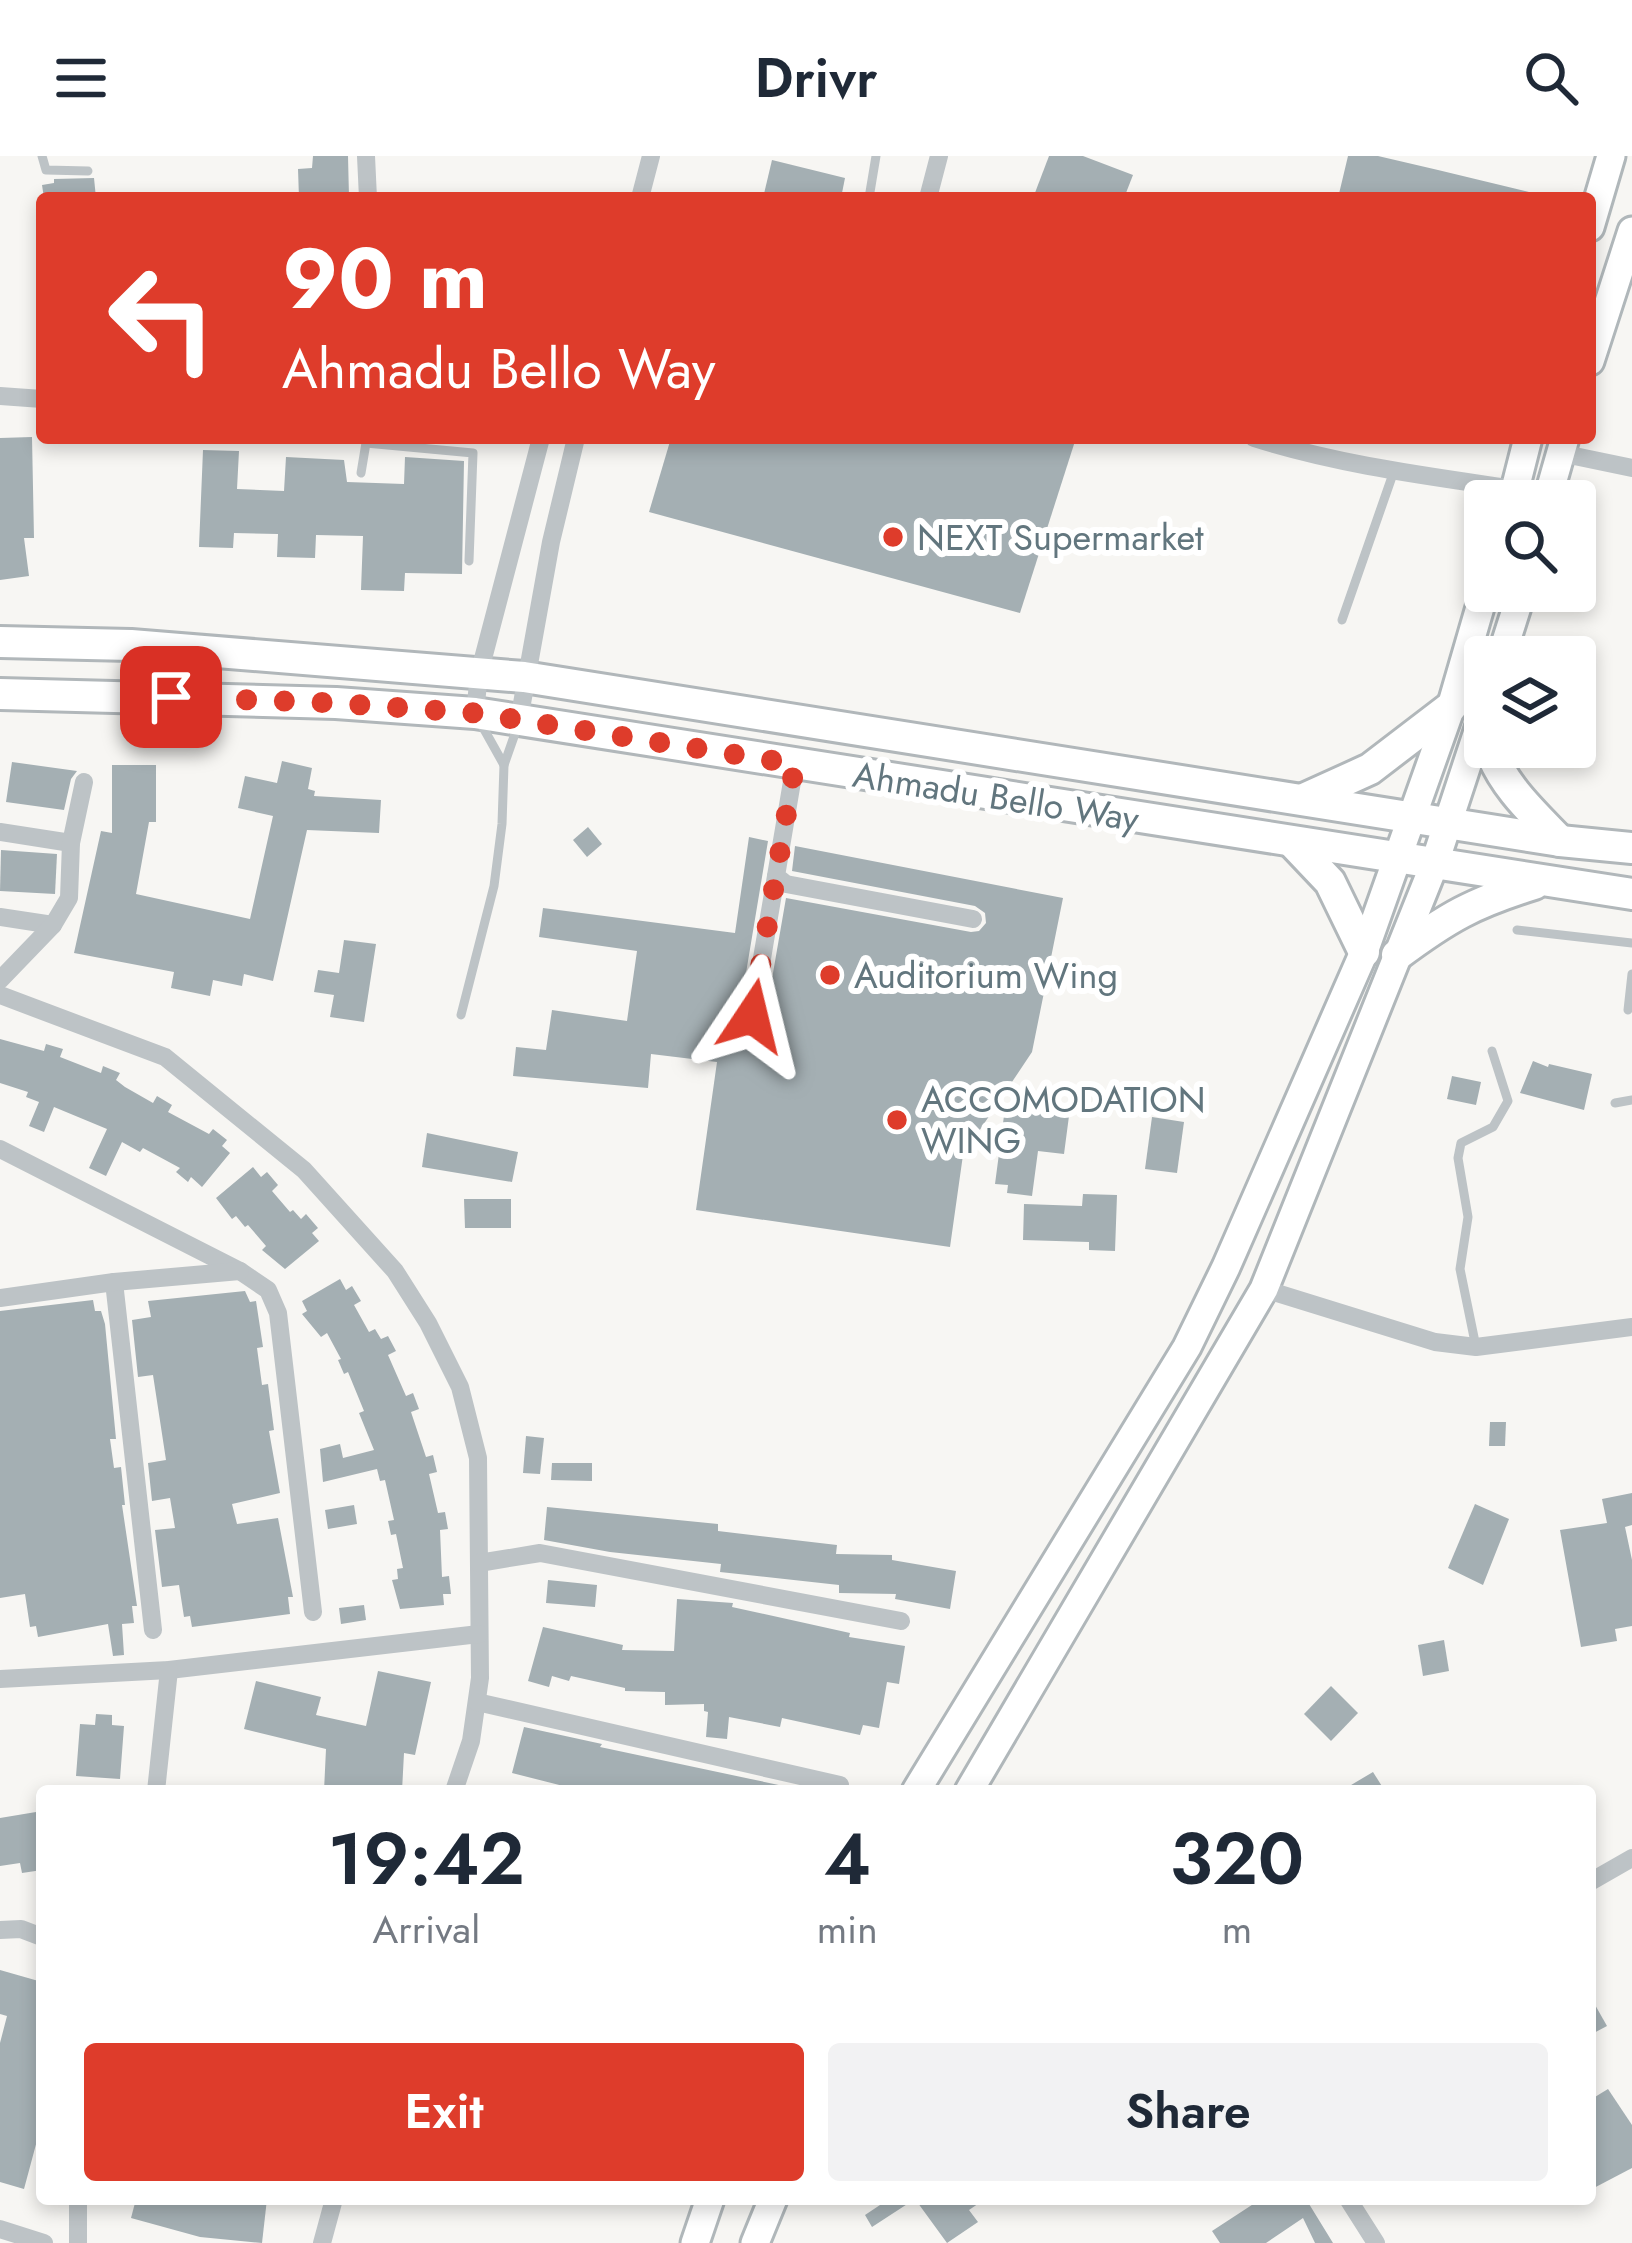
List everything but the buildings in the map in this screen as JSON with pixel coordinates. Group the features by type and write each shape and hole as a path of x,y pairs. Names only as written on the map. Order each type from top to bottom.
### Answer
{"main road":[{"name":"Ahmadu Bello Way","path":"0,642 131,645 524,677 1560,841 1632,848"},
{"name":"Ahmadu Bello Way","path":"0,694 336,703 475,713 1632,894"},
{"path":"1302,800 1370,769 1451,707"},
{"path":"1498,768 1516,795 1560,841"},
{"path":"1294,844 1330,881 1364,952"},
{"path":"1397,955 1480,901 1540,882"}],"street":[{"path":"366,156 368,192"},
{"path":"642,192 652,156"},
{"path":"929,192 938,156"},
{"path":"1596,207 1611,156"},
{"path":"1596,342 1632,231"},
{"path":"0,396 36,398"},
{"path":"475,713 479,674 539,444"},
{"path":"519,720 571,444"},
{"path":"1274,444 1464,485"},
{"path":"1518,480 1527,444"},
{"path":"1553,480 1563,446 1632,468"},
{"path":"920,1785 1187,1347 1364,952 1451,707 1479,612"},
{"path":"752,1016 795,764"},
{"path":"973,1785 1264,1289 1434,866 1465,768"},
{"path":"0,980 53,925 69,898 71,843 84,782"},
{"path":"0,832 71,843"},
{"path":"776,876 786,884 973,919"},
{"path":"0,916 53,925"},
{"path":"0,995 165,1057 304,1170 394,1271 428,1323 460,1387 478,1458 477,1702 471,1741 456,1785"},
{"path":"0,1149 240,1270 268,1290 278,1312 313,1612"},
{"path":"0,1298 240,1270"},
{"path":"114,1282 153,1630"},
{"path":"1264,1289 1435,1342 1476,1347 1632,1327"},
{"path":"478,1563 540,1553 901,1621"},
{"path":"0,1679 169,1670 479,1634"},
{"path":"157,1785 169,1670"},
{"path":"477,1702 840,1785"},
{"path":"1596,1879 1632,1858"},
{"path":"0,1930 21,1929 36,1935"},
{"path":"78,2205 78,2243"},
{"path":"322,2243 332,2205"},
{"path":"695,2243 708,2205"},
{"path":"755,2243 771,2205"},
{"path":"1352,2205 1376,2243"},
{"path":"0,2229 44,2243"}],"lane":[{"path":"42,156 46,170 88,171"},
{"path":"870,192 875,156"},
{"path":"361,473 365,444"},
{"path":"399,444 473,453 469,561"},
{"path":"1342,620 1394,470"},
{"path":"475,713 504,765"},
{"path":"461,1015 494,886 504,765 519,720"},
{"path":"1517,930 1632,943"},
{"path":"1628,1010 1632,974"},
{"path":"1476,1347 1460,1269 1468,1217 1458,1158 1461,1143 1493,1127 1508,1101 1492,1051"},
{"path":"1615,1102 1632,1100"}],"place":[{"name":"NEXT Supermarket","path":"893,537"},
{"name":"Auditorium Wing","path":"830,975"},
{"name":"ACCOMODATION WING","path":"897,1120"}],"route":[{"path":"171,697 475,713 795,764 752,1016"}]}
